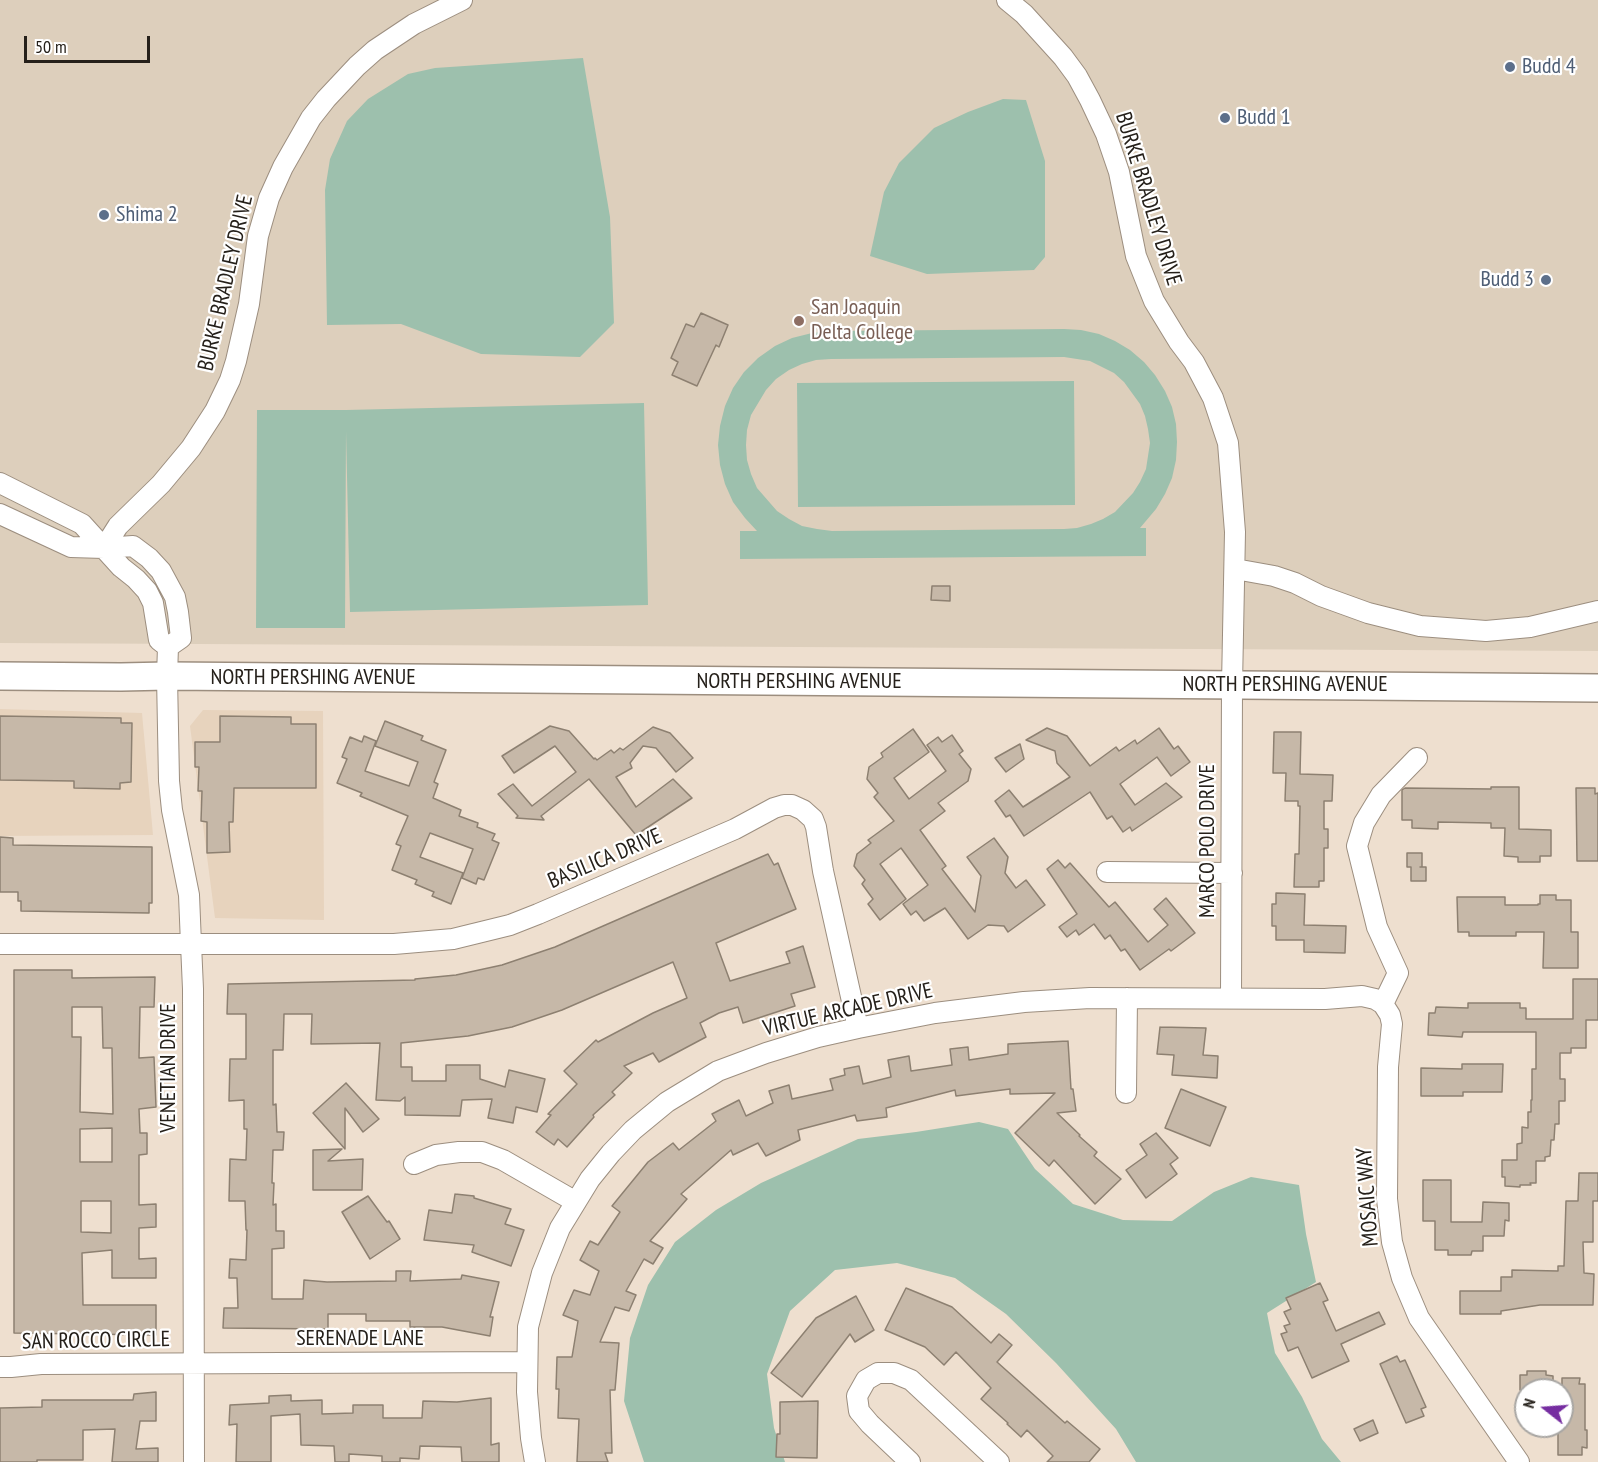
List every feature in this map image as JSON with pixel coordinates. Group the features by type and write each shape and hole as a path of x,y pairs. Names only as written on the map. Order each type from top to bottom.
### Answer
{"main road":[{"name":"NORTH PERSHING AVENUE","path":"0,676 167,675 1598,688"}],"street":[{"name":"BURKE BRADLEY DRIVE","path":"104,548 118,526 161,484 191,448 220,401 236,362 249,304 258,236 269,198 283,167 311,118 357,66 375,50 414,24 462,0"},
{"name":"BURKE BRADLEY DRIVE","path":"1007,0 1024,14 1063,57 1090,99 1106,134 1119,172 1136,256 1154,301 1194,362 1213,398 1228,443 1235,532 1232,685"},
{"path":"0,483 82,524 104,548"},
{"path":"0,514 71,547 104,548"},
{"name":"VENETIAN DRIVE","path":"104,548 147,591 153,603 159,640 168,647 169,782 172,810 189,895 193,989 194,1462"},
{"path":"1235,568 1274,576 1368,613 1420,626 1486,631 1530,627 1598,611"},
{"name":"MARCO POLO DRIVE","path":"1231,998 1232,685"},
{"path":"1383,1004 1398,973 1377,927 1357,846 1364,823 1381,795 1417,758"},
{"name":"BASILICA DRIVE","path":"191,944 394,944 453,939 510,925 538,914 735,829 774,808 792,805 803,810 813,819 816,827 823,871 858,1028"},
{"path":"1107,872 1232,873"},
{"path":"0,944 191,944"},
{"name":"VIRTUE ARCADE DRIVE","path":"535,1462 527,1392 528,1327 542,1273 560,1228 590,1179 633,1130 668,1102 718,1071 818,1037 935,1012 1024,1002 1090,998 1325,999 1362,996 1375,999 1383,1004"},
{"path":"1126,1093 1127,998"},
{"name":"MOSAIC WAY","path":"1383,1004 1390,1015 1392,1024 1388,1067 1388,1199 1392,1242 1402,1278 1419,1318 1519,1462"},
{"path":"414,1164 436,1155 482,1152 503,1160 576,1202"},
{"name":"SERENADE LANE","path":"193,1363 527,1362"},
{"name":"SAN ROCCO CIRCLE","path":"0,1367 41,1364 193,1363"},
{"path":"909,1462 859,1411 857,1396 866,1380 878,1373 894,1373 911,1380 999,1462"}],"shaded area":[{"name":"San Joaquin Delta College","path":"0,0 1598,0 1598,651 0,643"},
{"path":"0,709 142,713 153,835 0,836"},
{"path":"203,710 323,711 324,920 215,918 190,726"}],"green space":[{"path":"583,58 610,217 614,323 580,357 481,354 401,324 327,325 325,190 330,159 347,121 368,99 408,74 435,68"},
{"path":"1003,99 1026,100 1045,161 1045,257 1034,270 927,274 870,256 884,192 899,163 934,128"},
{"path":"1081,330 1099,334 1130,350 1144,362 1165,391 1176,424 1176,460 1172,478 1156,509 1140,528 1146,528 1146,556 740,559 740,531 757,531 733,502 720,465 718,445 725,406 744,372 758,358 792,338 831,331","holes":["1064,357 1090,361 1114,373 1124,382 1140,404 1145,416 1150,443 1146,469 1133,493 1115,512 1091,524 1064,529 832,531 817,529 802,526 777,511 757,488 751,474 746,445 751,415 766,390 776,379 802,364 831,359"]},
{"path":"1074,381 1075,505 798,507 797,383"},
{"path":"644,403 648,605 350,612 346,431 345,628 256,628 257,410"},
{"path":"979,1122 1008,1129 1035,1169 1073,1204 1123,1220 1172,1221 1214,1192 1251,1177 1299,1185 1316,1282 1267,1313 1275,1353 1302,1397 1322,1439 1341,1462 1136,1462 1116,1429 1056,1363 1006,1314 955,1278 897,1263 835,1270 790,1311 767,1374 774,1428 785,1462 644,1462 624,1401 630,1338 648,1285 675,1242 716,1210 761,1183 858,1139"}],"building":[{"path":"701,313 728,325 719,347 716,345 697,386 672,375 678,362 671,358 686,324 694,327"},
{"path":"932,586 950,586 950,601 931,600"},
{"path":"0,716 121,718 121,723 132,723 131,782 120,783 120,789 74,788 74,781 0,780"},
{"path":"220,716 291,717 291,724 316,724 316,788 234,788 233,822 229,822 230,852 207,853 207,822 201,821 202,791 198,791 199,767 195,767 195,742 220,742"},
{"path":"385,721 423,736 421,740 446,750 434,782 438,784 433,798 461,810 459,816 478,823 477,827 495,834 492,840 499,843 484,880 478,878 476,884 462,878 473,849 430,833 420,857 463,873 451,904 432,896 434,892 415,884 417,880 392,870 401,846 396,844 408,816 360,796 362,793 337,783 347,759 342,757 350,737 362,742 364,736 376,741 365,771 409,786 418,762 375,746"},
{"path":"550,726 569,731 597,760 611,750 614,753 620,748 623,750 653,727 670,733 693,758 676,772 656,748 643,746 630,763 632,768 616,777 636,807 673,779 692,798 636,835 589,779 541,816 544,820 516,818 518,816 498,794 513,784 532,806 576,772 555,746 514,773 502,756"},
{"path":"1047,728 1067,736 1090,766 1116,747 1119,751 1135,740 1137,744 1159,728 1174,749 1178,746 1190,762 1171,776 1157,757 1120,784 1135,805 1166,783 1182,797 1132,831 1130,827 1123,832 1112,816 1107,819 1090,792 1024,836 1010,815 1006,817 995,801 1009,790 1023,807 1070,777 1057,763 1055,751 1026,740"},
{"path":"913,729 929,752 894,778 909,799 946,771 927,745 938,737 942,742 952,735 963,751 959,754 971,769 968,781 938,803 945,811 920,830 946,866 942,869 975,912 981,876 967,857 994,838 1008,857 1005,873 1016,888 1026,880 1045,905 1008,932 1004,926 988,925 968,939 945,908 924,921 916,911 911,915 903,904 928,885 901,848 880,864 906,899 880,920 868,904 873,899 862,884 865,880 854,866 857,854 871,843 868,840 894,821 874,797 878,793 867,779 869,767 883,757 881,753"},
{"path":"1274,732 1301,732 1300,774 1333,775 1332,801 1324,801 1324,829 1328,829 1328,848 1324,848 1324,881 1319,881 1319,887 1294,887 1295,854 1299,854 1300,806 1298,806 1298,801 1285,801 1286,773 1273,773"},
{"path":"1020,744 1024,759 1006,772 995,758"},
{"path":"1491,787 1519,787 1519,829 1551,830 1551,856 1540,856 1540,862 1518,862 1518,857 1504,856 1505,828 1491,828 1491,823 1438,822 1438,829 1412,828 1412,820 1402,820 1402,790 1405,788 1491,789"},
{"path":"1576,788 1595,788 1595,794 1598,793 1598,861 1577,861"},
{"path":"0,837 13,838 13,845 152,847 152,903 149,903 149,913 21,911 18,892 0,892"},
{"path":"1407,853 1422,853 1422,867 1426,867 1426,881 1411,881 1411,867 1407,867"},
{"path":"768,854 774,865 778,863 796,909 716,943 730,981 790,963 786,952 803,946 815,987 791,994 795,1006 743,1023 738,1007 719,1013 700,1023 706,1037 659,1062 653,1053 624,1066 632,1073 612,1092 615,1095 593,1115 594,1117 567,1147 558,1139 554,1145 536,1132 551,1115 548,1114 577,1084 564,1071 596,1040 598,1042 687,998 673,962 562,1010 512,1027 468,1036 401,1043 401,1067 412,1067 412,1081 446,1081 446,1065 480,1065 480,1079 505,1087 509,1070 545,1079 537,1112 516,1107 513,1123 488,1118 492,1099 462,1100 460,1116 405,1115 405,1097 400,1101 376,1100 380,1043 311,1044 312,1014 284,1014 283,1050 273,1050 273,1105 276,1104 277,1132 284,1132 283,1150 273,1150 272,1183 274,1183 273,1205 276,1204 276,1231 284,1231 284,1248 272,1249 272,1299 303,1299 304,1280 396,1281 396,1271 411,1271 410,1281 461,1279 462,1275 499,1282 490,1317 493,1317 490,1336 442,1327 410,1327 410,1321 366,1321 366,1314 328,1314 328,1329 223,1328 224,1308 238,1308 237,1278 229,1278 230,1259 246,1260 247,1230 245,1201 229,1201 230,1159 246,1160 247,1129 244,1129 244,1100 229,1101 230,1059 246,1059 246,1014 227,1014 228,984 415,980 456,975 502,965 555,947"},
{"path":"1058,860 1065,868 1070,863 1109,907 1115,902 1148,942 1168,925 1154,909 1166,898 1195,933 1140,970 1125,949 1121,951 1110,935 1105,939 1094,924 1079,935 1076,930 1067,937 1059,927 1077,914 1047,869"},
{"path":"1276,893 1305,894 1304,925 1346,926 1345,953 1304,952 1304,940 1276,940 1276,926 1272,926 1272,904 1276,904"},
{"path":"1540,895 1556,895 1556,900 1571,900 1571,932 1578,932 1578,968 1543,968 1544,932 1516,932 1516,936 1469,936 1469,932 1458,932 1457,897 1505,897 1505,905 1538,905"},
{"path":"14,970 72,970 72,978 155,977 154,1007 140,1007 139,1058 154,1057 156,1107 139,1109 140,1133 147,1133 147,1154 139,1155 139,1205 156,1204 156,1227 139,1228 139,1259 156,1258 156,1278 112,1278 112,1250 82,1253 83,1305 156,1305 156,1335 14,1333","holes":["72,1007 102,1007 103,1048 112,1048 113,1114 80,1112 81,1037 72,1037","112,1128 112,1162 80,1162 80,1129","81,1201 111,1201 111,1233 81,1232"]},
{"path":"1573,979 1598,979 1598,1020 1586,1020 1586,1048 1571,1048 1571,1053 1560,1053 1560,1079 1565,1079 1565,1101 1559,1101 1559,1124 1555,1124 1550,1156 1545,1157 1545,1161 1536,1161 1536,1183 1520,1185 1520,1187 1505,1186 1505,1177 1502,1177 1502,1160 1517,1160 1517,1144 1522,1143 1522,1127 1528,1128 1528,1112 1531,1112 1532,1100 1532,1069 1536,1069 1536,1032 1463,1032 1462,1037 1428,1035 1429,1013 1435,1013 1436,1007 1468,1008 1468,1003 1520,1003 1520,1008 1526,1008 1526,1019 1573,1019"},
{"path":"1160,1027 1206,1028 1203,1055 1218,1056 1217,1078 1172,1075 1174,1055 1157,1054"},
{"path":"1068,1041 1071,1089 1073,1089 1076,1111 1057,1113 1097,1152 1094,1156 1121,1179 1095,1204 1054,1160 1049,1166 1015,1133 1055,1093 1010,1094 1010,1089 956,1096 955,1090 886,1108 887,1117 857,1121 855,1115 798,1130 800,1140 766,1156 758,1143 733,1155 731,1150 681,1194 687,1199 650,1241 663,1248 653,1264 644,1259 626,1291 636,1295 629,1311 615,1307 600,1342 619,1343 615,1390 610,1390 612,1453 605,1453 608,1462 577,1462 579,1419 558,1418 557,1357 572,1357 578,1321 563,1315 574,1290 590,1295 599,1271 580,1260 590,1241 598,1245 620,1212 612,1206 648,1162 673,1143 679,1150 716,1121 712,1114 739,1100 746,1116 773,1103 769,1091 789,1085 792,1099 833,1090 830,1079 845,1075 844,1069 859,1066 863,1084 891,1077 888,1060 909,1056 911,1071 952,1065 950,1049 968,1047 969,1060 1008,1054 1008,1044"},
{"path":"1462,1064 1503,1064 1502,1092 1463,1092 1463,1096 1421,1096 1421,1068 1462,1069"},
{"path":"346,1083 379,1119 363,1132 345,1108 345,1149 313,1113"},
{"path":"1181,1089 1226,1107 1210,1146 1165,1128"},
{"path":"1156,1133 1178,1158 1170,1164 1177,1174 1146,1198 1126,1170 1147,1155 1140,1144"},
{"path":"342,1149 328,1161 363,1159 362,1190 313,1190 313,1150"},
{"path":"1579,1173 1598,1173 1598,1201 1593,1201 1593,1242 1583,1242 1584,1273 1594,1274 1593,1305 1540,1305 1501,1311 1501,1314 1460,1314 1460,1291 1501,1291 1501,1277 1512,1277 1512,1270 1558,1271 1558,1266 1564,1266 1566,1201 1578,1201"},
{"path":"1423,1180 1451,1180 1451,1222 1482,1222 1483,1202 1509,1203 1509,1221 1505,1220 1504,1236 1483,1236 1483,1251 1472,1251 1471,1255 1448,1255 1448,1250 1435,1250 1435,1221 1423,1221"},
{"path":"455,1194 474,1196 474,1198 511,1209 505,1224 524,1230 511,1266 472,1252 474,1245 424,1240 429,1210 452,1213"},
{"path":"368,1196 387,1222 389,1221 400,1239 370,1259 342,1212"},
{"path":"1320,1283 1328,1300 1323,1302 1336,1331 1379,1312 1385,1324 1341,1344 1349,1361 1312,1378 1298,1347 1288,1351 1281,1334 1287,1332 1284,1326 1290,1324 1284,1312 1291,1309 1286,1298"},
{"path":"906,1288 952,1307 991,1343 999,1334 1012,1345 997,1362 1065,1423 1067,1421 1100,1449 1089,1462 1047,1462 1053,1456 1027,1430 1021,1437 981,1399 991,1388 956,1352 944,1365 925,1347 885,1330"},
{"path":"856,1296 874,1330 855,1342 850,1334 802,1397 771,1373 816,1318"},
{"path":"1397,1356 1400,1362 1405,1360 1426,1407 1421,1409 1424,1416 1406,1423 1380,1364"},
{"path":"1527,1371 1546,1371 1546,1375 1553,1376 1553,1378 1520,1378 1520,1375 1527,1375"},
{"path":"1574,1378 1580,1378 1579,1384 1585,1384 1587,1448 1582,1447 1582,1455 1558,1455 1558,1438 1574,1438"},
{"path":"156,1392 156,1421 140,1421 136,1449 158,1448 158,1462 112,1462 115,1429 83,1430 83,1460 0,1462 0,1408 42,1407 42,1400 133,1400 134,1394"},
{"path":"291,1395 291,1401 322,1400 322,1414 353,1413 353,1405 383,1405 383,1418 422,1418 423,1401 457,1402 491,1398 491,1445 499,1443 499,1462 462,1462 461,1447 420,1446 419,1459 400,1458 400,1462 382,1462 382,1456 349,1454 349,1462 335,1462 334,1446 301,1445 300,1414 271,1416 271,1462 236,1462 237,1424 229,1425 230,1405 269,1403 269,1396"},
{"path":"818,1401 817,1458 776,1457 777,1434 780,1434 780,1402"},
{"path":"1373,1420 1378,1433 1360,1441 1354,1429"}],"place":[{"name":"Budd 4","path":"1510,67"},
{"name":"Budd 1","path":"1225,118"},
{"name":"Shima 2","path":"104,215"},
{"name":"Budd 3","path":"1546,280"},
{"name":"San Joaquin Delta College","path":"799,321"}]}
